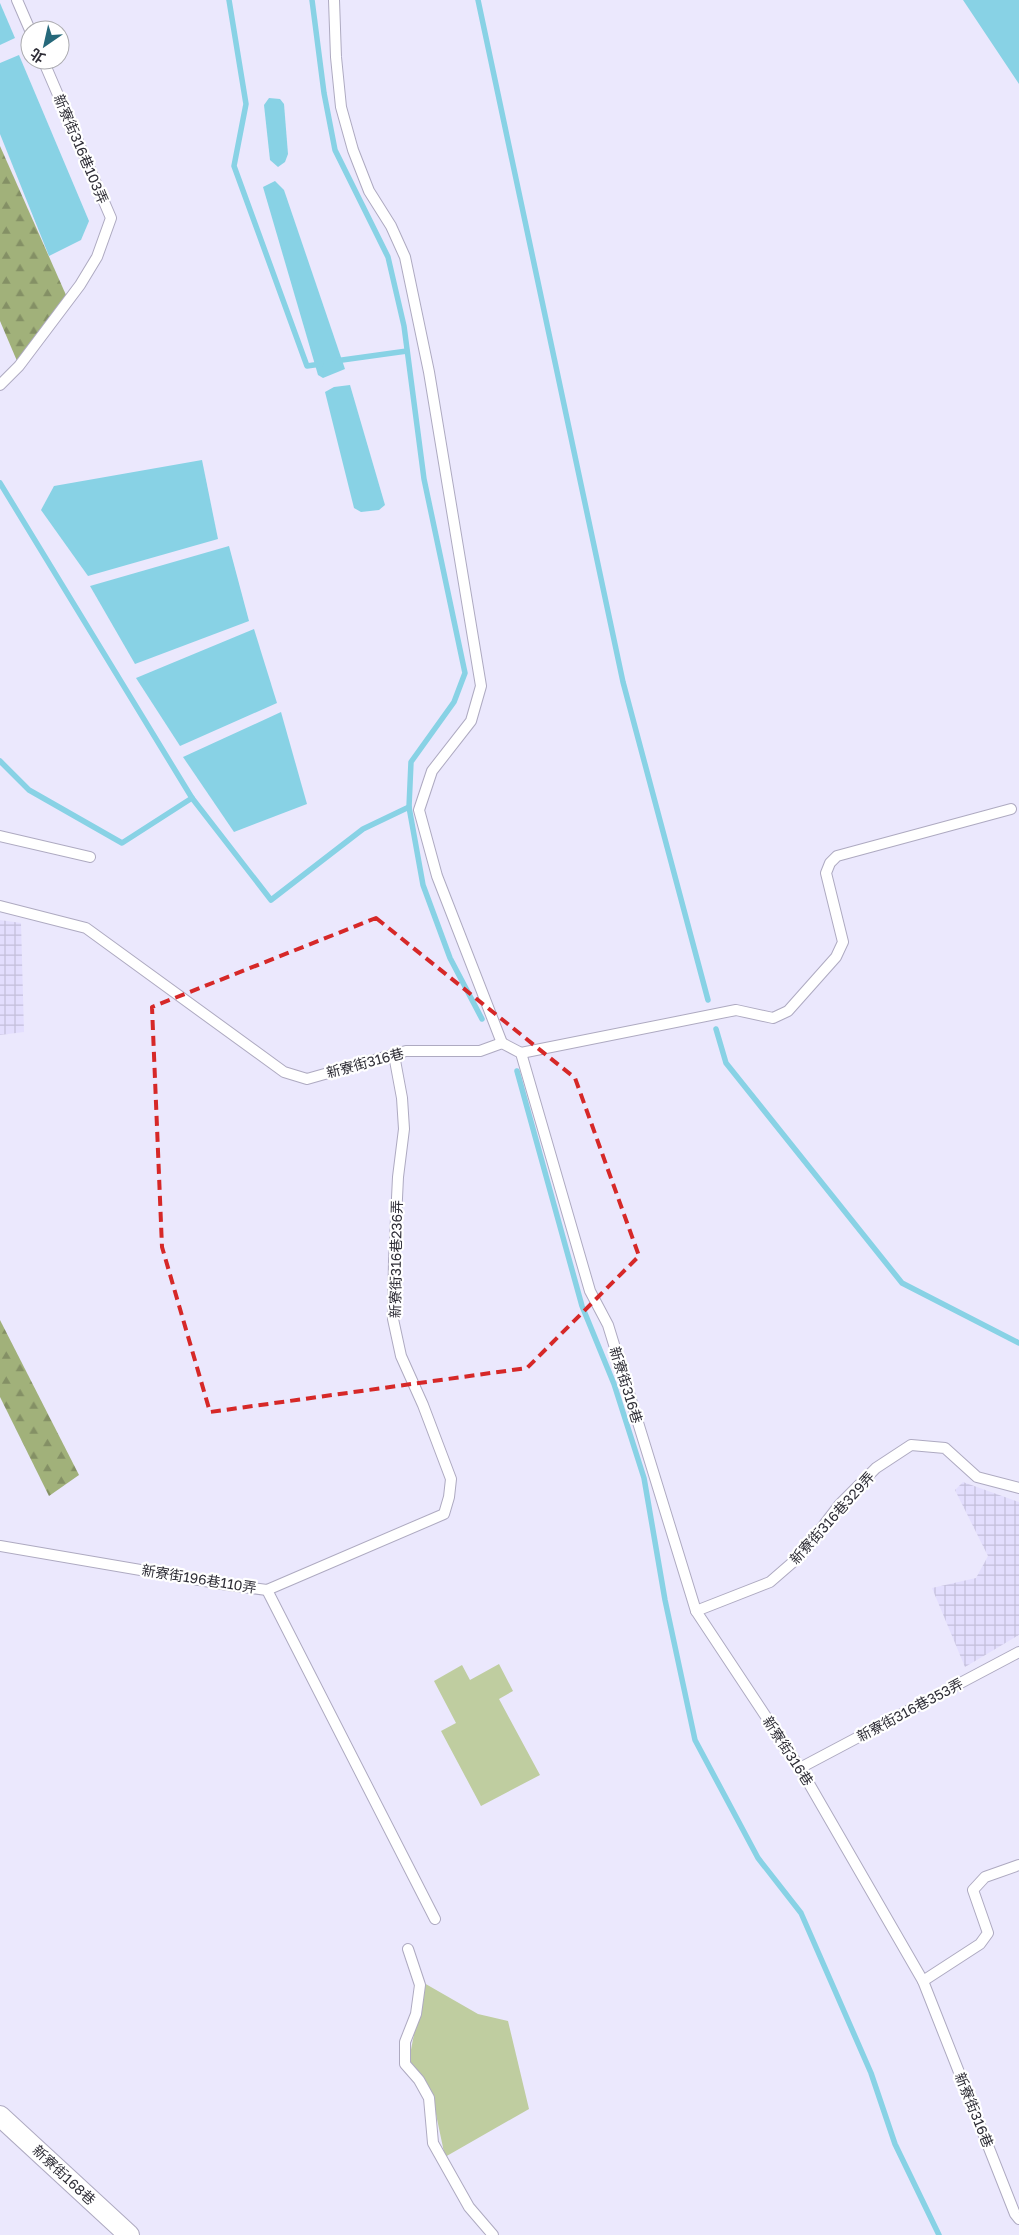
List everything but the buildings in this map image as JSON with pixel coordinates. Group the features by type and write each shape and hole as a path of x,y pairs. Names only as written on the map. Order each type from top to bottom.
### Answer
{"street":[{"name":"新寮街168巷","path":"0,2116 129,2235"}],"lane":[{"path":"17,0 26,20"},
{"path":"334,0 336,57 341,107 352,150 369,190 391,226 405,257 429,372 481,686 471,721 432,771 419,810 437,876 502,1043 521,1054 736,1010 773,1018 788,1011 836,957 843,942 826,873 830,863 837,856 1011,809"},
{"name":"新寮街316巷103弄","path":"0,385 19,366 80,285 97,257 111,218 47,70"},
{"path":"0,836 90,857"},
{"name":"新寮街316巷","path":"0,906 86,928 284,1072 307,1079 406,1051 480,1051 502,1043"},
{"name":"新寮街316巷","path":"521,1054 590,1292 608,1326 696,1611 800,1768 923,1981 1011,2205 1019,2219"},
{"name":"新寮街316巷236弄","path":"394,1055 402,1098 404,1129 395,1236 393,1319 401,1356 423,1405 451,1479 449,1497 444,1514"},
{"name":"新寮街316巷329弄","path":"696,1611 770,1582 800,1556 840,1504 876,1468 911,1445 945,1448 977,1477 1019,1488"},
{"name":"新寮街196巷110弄","path":"0,1546 267,1590 444,1514"},
{"path":"267,1590 435,1919"},
{"name":"新寮街316巷353弄","path":"800,1768 1018,1654"},
{"path":"923,1981 980,1944 988,1933 973,1890 985,1877 1019,1865"},
{"path":"408,1949 420,1985 416,2014 405,2042 405,2064 419,2080 429,2098 433,2143 469,2207 493,2235"}],"highlighted area":[{"path":"376,918 575,1078 639,1256 527,1368 210,1412 162,1247 152,1007"}],"shaded area":[{"path":"0,920 21,923 24,1032 0,1035"},
{"path":"963,1482 1019,1502 1019,1635 965,1667 932,1588 976,1578 988,1556 955,1490"}],"green space":[{"path":"0,146 66,295 17,361 0,321"},
{"path":"0,1320 79,1475 49,1496 0,1397"},
{"path":"499,1664 513,1691 499,1699 540,1775 481,1806 441,1731 456,1723 434,1681 462,1665 470,1680"},
{"path":"424,1983 478,2014 508,2021 529,2109 445,2157 433,2100 408,2065"}],"water":[{"path":"963,0 1019,0 1019,84"},
{"path":"0,3 15,38 0,45"},
{"path":"19,55 20,70 25,70 89,221 81,240 49,256 0,134 0,63"},
{"path":"269,98 280,99 284,104 288,154 285,162 278,167 270,160 264,105"},
{"path":"275,181 284,190 345,369 323,378 318,375 263,187"},
{"path":"350,385 385,505 379,510 361,512 354,508 325,392 334,387"},
{"path":"202,460 218,539 88,576 41,510 54,486"},
{"path":"229,546 249,621 135,664 90,586"},
{"path":"254,629 277,703 180,746 136,678"},
{"path":"281,712 307,804 234,832 183,757"}],"waterway":[{"path":"229,0 246,104 234,166 307,366 321,364"},
{"path":"312,0 324,93 335,150 388,257 404,326 424,479 465,673 454,702 411,762 409,807 423,885 450,958 482,1019"},
{"path":"478,0 623,682 708,1000"},
{"path":"335,361 407,351"},
{"path":"0,483 192,798"},
{"path":"0,761 29,790 122,843 192,798 271,900 363,829 409,807"},
{"path":"716,1029 726,1063 902,1283 1019,1343"},
{"path":"517,1071 582,1306 614,1384 644,1478 665,1600 695,1740 758,1858 801,1913 871,2073 895,2144 939,2235"}]}
